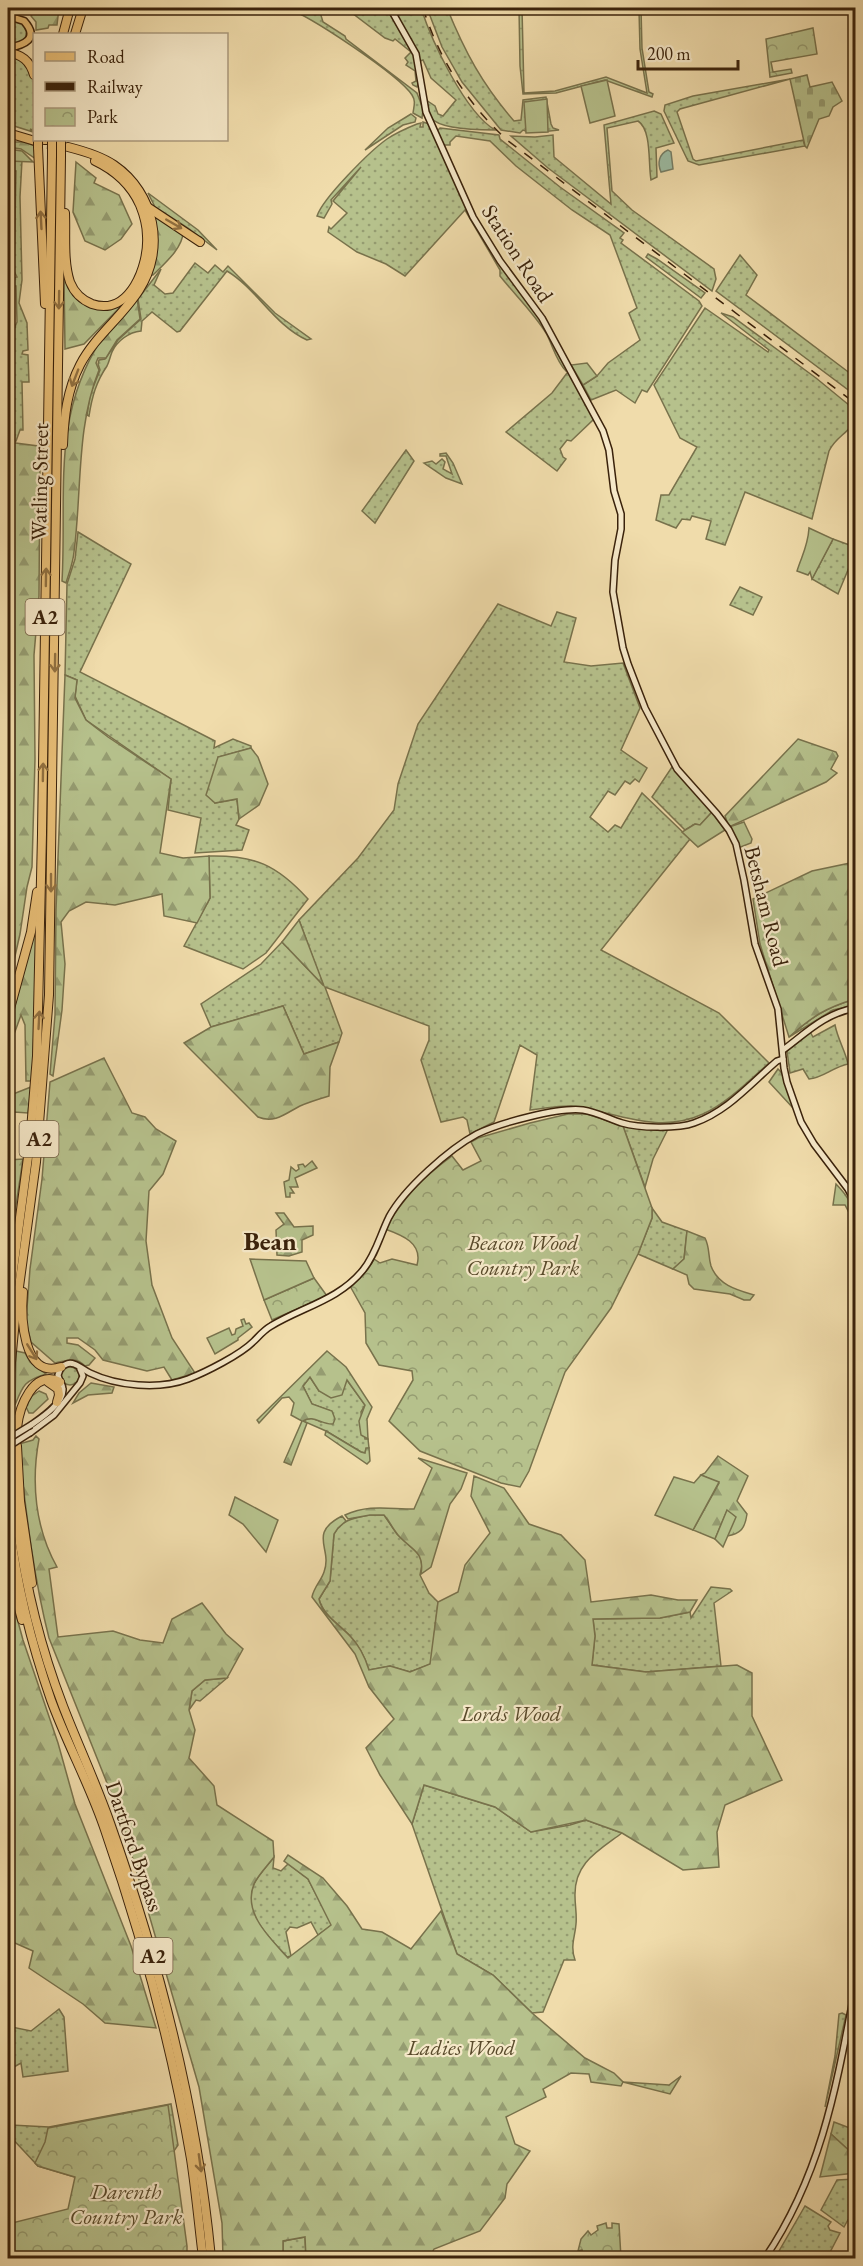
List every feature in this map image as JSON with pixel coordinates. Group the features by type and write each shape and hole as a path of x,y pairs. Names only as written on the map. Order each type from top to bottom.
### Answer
{"highway":[{"path":"63,33 70,8"},
{"path":"75,33 83,8"},
{"path":"9,48 27,55 33,63"},
{"path":"9,48 26,60 33,73"},
{"path":"8,128 33,138"},
{"path":"8,133 33,139"},
{"path":"42,141 48,404"},
{"name":"Watling Street","path":"42,141 52,155 42,832"},
{"name":"Watling Street","path":"33,1192 44,1086 49,995 61,141"},
{"path":"56,542 64,427 69,395 75,376 86,354 139,291 153,260 154,237 148,207 135,184 120,170 98,157 68,149 101,164 119,177 133,193 144,217 147,237 144,264 134,287 124,298 105,305 90,303 77,294 70,281 61,157"},
{"path":"148,207 200,242"},
{"name":"A2","path":"8,1016 31,932 38,888 42,832"},
{"name":"A2","path":"8,1308 25,1184 35,1078 40,991 42,832"},
{"path":"33,1192 22,1328 27,1345 38,1361 48,1368 61,1366"},
{"name":"A2","path":"8,1436 10,1373 16,1309 33,1192"},
{"path":"17,1428 23,1401 30,1390 39,1383 49,1380 61,1383"},
{"path":"39,1383 48,1382 56,1386 59,1393 57,1402"},
{"name":"Dartford Bypass","path":"12,1447 12,1491 22,1564 33,1614 49,1667 111,1824 161,1984 199,2154 211,2259"},
{"name":"Dartford Bypass","path":"8,1514 18,1581 51,1700 104,1827 144,1950 182,2107 194,2181 202,2259"},
{"path":"8,1568 32,1651 51,1700"}],"main road":[{"path":"8,15 24,8"},
{"name":"Station Road","path":"390,8 417,58 422,98 428,117 473,217 500,261 542,318 599,421 609,451 614,491 621,514"},
{"path":"8,15 24,21 30,31 26,42 19,47 9,48"},
{"name":"Betsham Road","path":"621,514 613,592 623,648 640,697 666,750 688,783 729,830 736,844 755,944 778,1009 787,1082 801,1122 855,1204"},
{"path":"783,1050 817,1023 832,1015 855,1008"},
{"path":"783,1041 790,1043"},
{"path":"8,1436 31,1425 57,1402 62,1394 58,1376 61,1366 70,1363 90,1373 136,1384 161,1385 183,1380 226,1360 255,1341 260,1334 273,1325 321,1302 345,1287 358,1276 369,1261 388,1218 403,1195 436,1164 476,1135 502,1124 576,1110 588,1111 634,1125 687,1125 712,1115 730,1104 777,1061 783,1059"},
{"path":"12,1447 54,1414 79,1384 82,1374 77,1365"},
{"path":"61,1383 71,1388 90,1379 106,1378"},
{"path":"765,2259 797,2205 814,2162 836,2087 855,1983"}],"green space":[{"path":"36,8 59,8 57,25 49,25 48,28 36,30 36,22 31,16"},
{"path":"286,8 313,8 320,12 323,22 345,36 417,93 423,109 422,118 413,113 412,95 390,74 333,33"},
{"path":"352,8 389,8 415,56 419,77 417,87 412,83 416,81 415,71 406,65 408,62 405,58 411,52 395,39 393,41 385,38 352,13 356,10"},
{"path":"391,8 421,8 441,57 461,92 472,108 495,130 452,127 431,118 426,100 435,106 438,114 443,116 456,100 431,78 423,60 420,61"},
{"path":"427,8 447,8 475,67 514,121 521,120 523,100 546,97 551,124 553,128 559,130 541,132 545,101 526,131 523,130 520,133 501,130 462,82 442,47"},
{"path":"519,8 522,8 524,93 555,91 606,77 647,93 640,49 639,10 641,8 642,48 649,92 653,94 652,97 605,80 556,93 523,94"},
{"path":"8,19 23,23 27,29 25,40 16,44 8,43 8,36 14,31 13,28 8,27"},
{"path":"813,28 817,54 771,62 773,72 791,69 792,73 770,77 766,39"},
{"path":"8,55 23,60 33,75 33,130 30,129 33,132 11,125 8,122 12,111 8,108"},
{"path":"807,75 810,87 832,82 842,101 833,107 829,116 819,119 807,148 790,79"},
{"path":"790,79 680,109 677,112 693,159 696,161 803,140 805,146 699,165 688,161 664,111 665,105 693,96"},
{"path":"607,80 615,116 590,123 581,86"},
{"path":"547,99 548,132 526,133 524,102"},
{"path":"654,111 661,114 674,143 656,148 657,177 651,180 646,132 642,125 638,121 607,128 612,191 632,210 714,269 716,279 712,291 548,168 511,136 553,135 554,157 611,204 604,125"},
{"path":"411,114 416,118 415,122 403,125 365,150 388,128"},
{"path":"423,122 429,124 465,205 540,318 568,370 566,371 560,363 541,325 500,276 500,270 465,210 405,276 386,264 357,252 328,232 329,227 331,229 347,213 333,201 361,167 331,200 332,204 324,218 317,216 337,187 379,145 413,126 421,123 420,127 423,127"},
{"path":"440,128 499,135 500,139 560,187 624,233 620,238 623,240 621,243 699,301 702,306 647,392 642,390 635,403 616,390 591,400 583,385 640,340 629,313 637,308 610,235 572,210 516,166 490,141 456,136 450,145 442,145 437,131"},
{"path":"8,142 24,142 35,146 36,159 21,149 8,147"},
{"path":"8,149 22,151 33,162 8,161"},
{"path":"22,160 20,197 22,280 19,303 27,323 28,350 23,351 22,354 28,355 29,382 22,382 23,430 20,430 16,441 8,442 8,356 14,355 14,329 17,322 16,286 8,286 8,279 17,277 14,271 16,171 14,171 14,166 8,166 8,161"},
{"path":"76,162 96,178 94,183 119,195 132,224 121,239 105,250 85,241 73,212"},
{"path":"148,193 198,230 217,250 155,207"},
{"path":"158,217 183,232 180,244 172,255 153,275 150,275 155,219"},
{"path":"648,254 705,293 701,298 646,257"},
{"path":"740,255 757,275 746,295 855,377 855,395 716,291"},
{"path":"195,263 208,273 215,265 223,272 228,266 275,313 311,339 307,340 285,325 248,287 227,271 180,331 177,332 152,312 142,321 141,331 132,333 120,341 114,348 97,384 89,416 87,415 90,395 100,370 99,360 105,359 118,340 141,319 138,299 161,269 154,285 165,294 173,293"},
{"path":"64,275 77,298 90,306 112,306 127,300 84,344 65,349"},
{"path":"137,298 140,319 117,340 106,358 98,358 96,363 99,370 83,437 74,552 66,583 62,581 63,487 68,427 75,398 85,369 101,340"},
{"path":"705,308 768,352 769,350 721,313 733,317 816,378 855,410 855,418 850,428 829,451 812,519 745,492 725,545 706,539 711,521 692,516 690,520 682,519 676,528 656,520 661,495 669,495 697,447 680,438 654,385"},
{"path":"587,363 597,376 583,385 571,365"},
{"path":"567,373 571,373 594,419 571,441 567,440 560,449 566,459 557,471 506,432 552,393"},
{"path":"8,442 38,446 38,458 40,459 39,596 34,655 35,759 32,867 8,987 8,568 14,533 12,476 8,472"},
{"path":"406,450 414,461 375,523 362,511"},
{"path":"446,453 462,484 446,478 424,463 432,461 436,464 442,459 445,462 443,469 452,474 446,456 440,456"},
{"path":"809,528 833,539 812,579 810,572 808,575 797,571"},
{"path":"78,532 131,564 80,672 215,741 214,748 233,739 251,746 251,748 218,757 215,803 237,799 239,819 236,825 249,830 242,850 195,853 201,818 168,810 171,779 86,720 75,696 77,680 65,675 67,584 75,559"},
{"path":"833,539 855,547 855,553 838,594 812,579"},
{"path":"740,587 762,597 753,615 730,605"},
{"path":"498,604 551,626 557,612 576,618 564,662 591,666 623,663 640,708 621,750 647,768 639,782 635,779 630,784 625,781 615,795 608,791 590,817 608,832 615,825 621,828 642,793 690,839 601,950 719,1013 769,1063 729,1098 703,1114 686,1120 653,1122 571,1106 530,1110 537,1055 520,1045 494,1122 470,1134 467,1120 463,1117 441,1122 421,1060 429,1040 429,1026 325,987 342,1033 339,1042 304,1054 283,1006 211,1027 201,1004 261,964 282,942 323,985 299,920 358,858 394,810 398,784 418,724"},
{"path":"65,675 77,680 75,698 86,720 171,779 160,853 183,858 209,856 210,898 197,923 164,916 162,894 115,905 86,902 69,911 61,922 65,964 62,1010 53,1076 50,1074 55,1015 56,910"},
{"path":"798,739 836,752 838,756 831,769 837,773 826,782 729,827 725,816"},
{"path":"251,748 258,757 268,784 259,805 239,819 237,799 215,803 206,795 218,757"},
{"path":"672,767 712,812 700,825 695,824 685,830 652,797"},
{"path":"712,812 725,830 698,847 682,832 695,824 700,825"},
{"path":"744,822 752,839 751,843 738,848 729,827"},
{"path":"209,856 240,858 264,864 286,878 308,899 266,953 243,969 184,946 210,898"},
{"path":"855,862 855,999 820,1014 789,1037 760,944 753,899 812,871"},
{"path":"299,920 324,986 282,942"},
{"path":"36,927 38,935 32,1081 26,1081 25,1025 21,1015 8,1051 8,1031"},
{"path":"855,999 855,1005 833,1010 789,1037 820,1014"},
{"path":"283,1006 304,1054 339,1042 330,1067 329,1096 303,1105 280,1117 264,1119 258,1117 184,1043 211,1027"},
{"path":"835,1025 848,1064 809,1079 803,1069 790,1073 787,1051 809,1030 813,1037"},
{"path":"104,1058 132,1113 145,1117 156,1129 176,1141 163,1174 149,1191 146,1241 152,1285 172,1338 195,1373 172,1380 164,1367 147,1371 103,1360 95,1350 78,1338 67,1338 67,1343 78,1345 95,1358 89,1365 85,1366 74,1360 55,1363 31,1342 26,1321 50,1082"},
{"path":"778,1069 784,1075 793,1108 769,1082"},
{"path":"31,1087 28,1113 14,1112 8,1115 8,1096"},
{"name":"Beacon Wood Country Park","path":"568,1114 587,1114 623,1126 652,1208 652,1218 638,1254 611,1308 565,1372 529,1471 520,1487 501,1483 420,1451 389,1421 413,1380 412,1371 379,1365 366,1343 365,1313 350,1286 368,1269 374,1259 380,1263 392,1259 417,1265 417,1251 410,1241 385,1229 399,1207 441,1164 452,1156 463,1170 481,1161 471,1142 478,1138"},
{"path":"623,1126 668,1129 653,1159 645,1187"},
{"path":"23,1159 14,1218 8,1215 8,1160"},
{"path":"312,1161 317,1168 295,1178 298,1187 290,1187 294,1193 286,1197 284,1182 289,1180 291,1167 296,1171 299,1169 298,1165 303,1164 305,1167"},
{"path":"836,1184 850,1202 855,1224 845,1205 833,1205"},
{"path":"652,1208 662,1222 687,1231 684,1259 673,1269 638,1254 652,1218"},
{"path":"276,1213 284,1213 294,1227 313,1226 313,1235 302,1240 302,1252 289,1256 277,1255 276,1230 284,1224"},
{"path":"687,1231 705,1238 711,1266 718,1278 729,1286 754,1295 750,1300 730,1294 694,1289 689,1284 687,1275 673,1269 684,1259"},
{"path":"250,1259 306,1261 314,1278 264,1300"},
{"path":"314,1278 327,1296 272,1320 264,1300"},
{"path":"244,1319 246,1324 249,1323 252,1327 238,1340 215,1354 207,1338 229,1328 232,1335 235,1334 236,1329 243,1326 241,1320"},
{"path":"16,1351 25,1353 30,1362 46,1374 25,1385 15,1405"},
{"path":"327,1351 346,1367 372,1407 367,1419 368,1439 361,1435 359,1421 365,1405 347,1380 342,1395 331,1398 319,1391 310,1377 303,1386 312,1404 332,1411 335,1419 333,1424 314,1419 303,1421 307,1423 291,1465 284,1462 302,1421 291,1415 294,1403 289,1397 282,1398 259,1423 257,1420"},
{"path":"66,1367 74,1367 79,1372 77,1383 66,1385 61,1380 61,1372"},
{"path":"310,1377 319,1391 347,1380 365,1405 361,1412 365,1439 368,1439 369,1448 365,1453 303,1421 312,1418 321,1422 331,1411 312,1404 303,1386"},
{"path":"91,1383 114,1387 112,1393 88,1395 73,1403 79,1393"},
{"path":"39,1391 46,1394 48,1399 33,1413 29,1413 26,1407 32,1396"},
{"path":"326,1431 361,1452 365,1453 366,1448 369,1448 370,1461 367,1464 325,1435"},
{"name":"Ladies Wood","path":"36,1436 39,1439 35,1488 44,1537 57,1567 49,1569 58,1637 113,1631 140,1640 163,1643 172,1619 202,1603 226,1634 243,1649 227,1678 205,1680 192,1691 189,1710 195,1730 189,1758 214,1786 217,1805 273,1841 274,1857 254,1884 251,1895 252,1905 260,1925 288,1958 331,1925 308,1879 284,1861 288,1855 323,1878 347,1906 362,1929 382,1932 411,1949 441,1911 457,1954 493,1975 532,2013 585,2058 614,2073 623,2082 621,2086 591,2082 589,2074 571,2073 543,2089 546,2097 506,2117 515,2144 530,2151 507,2184 505,2198 480,2231 434,2249 429,2258 306,2258 305,2237 283,2241 283,2258 223,2258 222,2223 199,2087 121,1818 49,1638 32,1549 19,1444 33,1440"},
{"path":"718,1456 748,1476 737,1501 747,1514 742,1530 727,1536 735,1517 727,1511 715,1539 693,1530 719,1483 701,1475"},
{"path":"418,1458 467,1473 461,1489 450,1504 431,1567 421,1574 422,1566 419,1556 398,1535 384,1515 348,1519 345,1515 371,1508 414,1509 432,1468"},
{"path":"701,1475 719,1482 693,1530 655,1515 674,1477 694,1483"},
{"name":"Lords Wood","path":"474,1476 504,1488 529,1524 561,1535 585,1560 591,1602 651,1595 678,1600 697,1600 690,1612 660,1618 593,1619 595,1636 592,1665 646,1672 737,1665 752,1673 752,1716 782,1780 725,1805 717,1832 719,1867 683,1870 622,1833 586,1820 531,1832 495,1807 424,1785 412,1824 380,1775 366,1748 394,1719 369,1687 355,1654 312,1597 326,1563 323,1535 332,1523 342,1516 346,1521 334,1534 330,1581 319,1599 324,1610 357,1644 369,1670 390,1666 410,1672 430,1664 438,1602 458,1592 465,1565 490,1533 471,1496"},
{"path":"235,1497 278,1520 266,1552 243,1524 229,1515"},
{"path":"727,1510 736,1517 723,1547 715,1539"},
{"path":"384,1515 397,1534 420,1555 422,1565 420,1575 429,1593 438,1602 431,1664 410,1672 390,1666 369,1670 357,1644 327,1614 319,1599 330,1581 334,1534 337,1529 354,1518"},
{"path":"8,1585 75,1804 131,1946 156,2028 105,2023 83,2004 29,1968 33,1951 8,1940"},
{"path":"711,1587 732,1591 714,1603 721,1666 646,1672 592,1665 595,1636 593,1619 660,1618 690,1612 691,1618"},
{"path":"227,1678 200,1701 196,1700 189,1710 192,1691 205,1680"},
{"path":"424,1785 495,1807 531,1832 586,1820 622,1833 596,1852 583,1866 579,1875 575,1896 576,1920 573,1946 575,1960 564,1960 543,2012 532,2013 493,1975 457,1954 412,1824"},
{"path":"274,1857 273,1868 281,1871 288,1864 308,1879 332,1925 318,1935 311,1922 297,1928 290,1927 286,1932 291,1956 287,1957 259,1924 251,1905 254,1884"},
{"path":"59,2009 64,2017 68,2071 23,2077 21,2063 12,2068 12,2073 8,2073 8,2037 12,2027 31,2031"},
{"path":"839,2014 846,2015 825,2107 835,2056"},
{"path":"681,2076 670,2094 623,2082 669,2085"},
{"path":"171,2104 178,2145 174,2151 91,2182 38,2166 8,2134 11,2125 49,2127"},
{"name":"Darenth Country Park","path":"168,2105 187,2258 8,2258 8,2224 68,2209 75,2177 38,2166 35,2163 45,2142 48,2128"},
{"path":"834,2122 855,2130 855,2156 831,2134"},
{"path":"831,2134 855,2156 855,2173 820,2177"},
{"path":"855,2179 855,2207 844,2227 821,2210 837,2180"},
{"path":"94,2188 117,2191 119,2199 89,2200"},
{"path":"805,2206 831,2222 828,2226 830,2230 840,2233 827,2258 775,2258"},
{"path":"606,2223 607,2228 612,2228 612,2223 619,2224 621,2258 584,2258 582,2250 578,2251 581,2239 588,2231 591,2235 598,2230 597,2226"},
{"path":"305,2237 306,2258 283,2258 283,2241"}],"shaded area":[{"path":"668,150 671,152 673,169 661,172 660,159"}],"tunnel":[{"path":"47,145 68,151"}],"railway":[{"path":"423,8 437,45 456,79 479,111 507,140 856,404"}],"district":[{"name":"Bean","path":"270,1241"}]}
